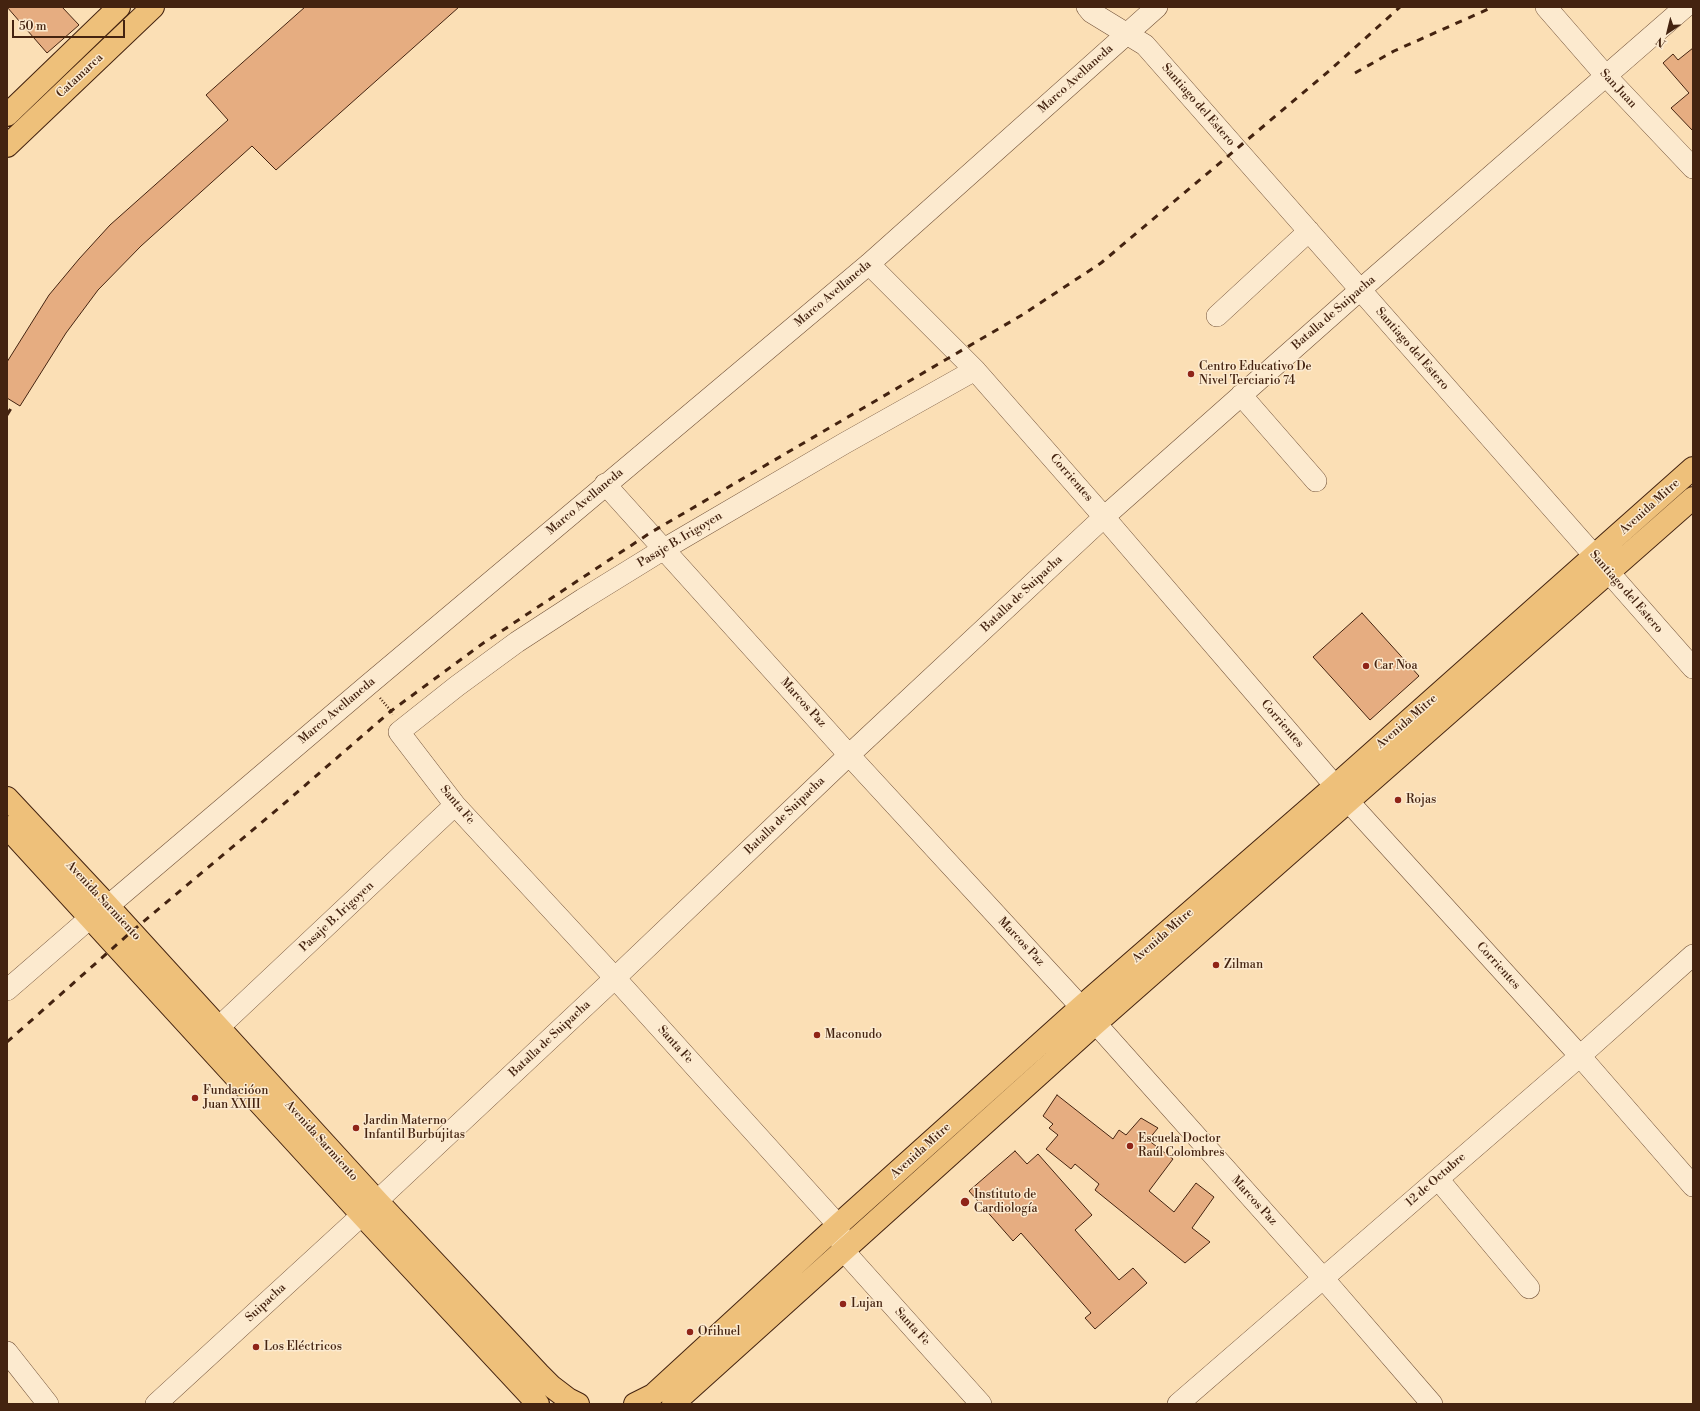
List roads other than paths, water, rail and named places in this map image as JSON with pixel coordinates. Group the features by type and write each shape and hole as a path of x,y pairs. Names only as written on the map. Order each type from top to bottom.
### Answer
{"main road":[{"name":"Catamarca","path":"7,115 119,7"},
{"name":"Catamarca","path":"7,146 153,7"},
{"name":"Avenida Mitre","path":"673,1404 1095,1024 1342,794 1602,564 1693,468"},
{"name":"Avenida Mitre","path":"1602,564 1693,498"},
{"name":"Avenida Mitre","path":"635,1404 653,1395 838,1225 1081,1007 1342,794"},
{"name":"Avenida Sarmiento","path":"7,798 99,912 369,1208 551,1386 568,1399 578,1404"},
{"name":"Avenida Sarmiento","path":"7,827 99,912 218,1028 369,1208 538,1404"}],"street":[{"name":"Santiago del Estero","path":"1087,7 1091,12 1145,45 1693,668"},
{"name":"Santiago del Estero","path":"1110,7 1127,33"},
{"name":"Marco Avellaneda","path":"7,990 869,264 1157,7"},
{"name":"San Juan","path":"1546,7 1606,76 1693,168"},
{"name":"Batalla de Suipacha","path":"369,1208 1104,516 1360,290 1685,7"},
{"path":"1217,316 1309,231"},
{"name":"Corrientes","path":"869,264 975,370 1104,516 1342,794 1580,1056 1693,1186"},
{"name":"Pasaje B. Irigoyen","path":"399,732 457,686 517,642 664,549 845,443 975,370"},
{"path":"1241,395 1316,481"},
{"name":"Marcos Paz","path":"606,484 849,755 1081,1007 1323,1278 1432,1404"},
{"name":"Santa Fe","path":"399,732 455,805 615,978 838,1225"},
{"name":"Pasaje B. Irigoyen","path":"218,1028 455,805"},
{"name":"12 de Octubre","path":"1178,1404 1580,1056 1693,954"},
{"path":"1438,1179 1529,1288"},
{"name":"Suipacha","path":"156,1404 369,1208"},
{"path":"838,1225 843,1250"},
{"name":"Santa Fe","path":"843,1250 981,1404"},
{"path":"7,1352 48,1404"}],"railway":[{"path":"7,1042 131,932 279,808 391,711 482,644 650,533 1022,315 1101,263 1329,71 1400,7"},
{"path":"1355,73 1394,51 1493,7"},
{"path":"7,415 13,405"}],"place":[{"name":"Centro Educativo De Nivel Terciario 74","path":"1191,374"},
{"name":"Car Noa","path":"1366,666"},
{"name":"Rojas","path":"1398,800"},
{"name":"Zilman","path":"1216,965"},
{"name":"Maconudo","path":"817,1035"},
{"name":"Fundacióon Juan XXIII","path":"195,1098"},
{"name":"Jardin Materno Infantil Burbujitas","path":"356,1128"},
{"name":"Escuela Doctor Raúl Colombres","path":"1130,1146"},
{"name":"Instituto de Cardiología","path":"965,1202"},
{"name":"Lujan","path":"843,1304"},
{"name":"Orihuel","path":"690,1332"},
{"name":"Los Eléctricos","path":"256,1347"}]}
